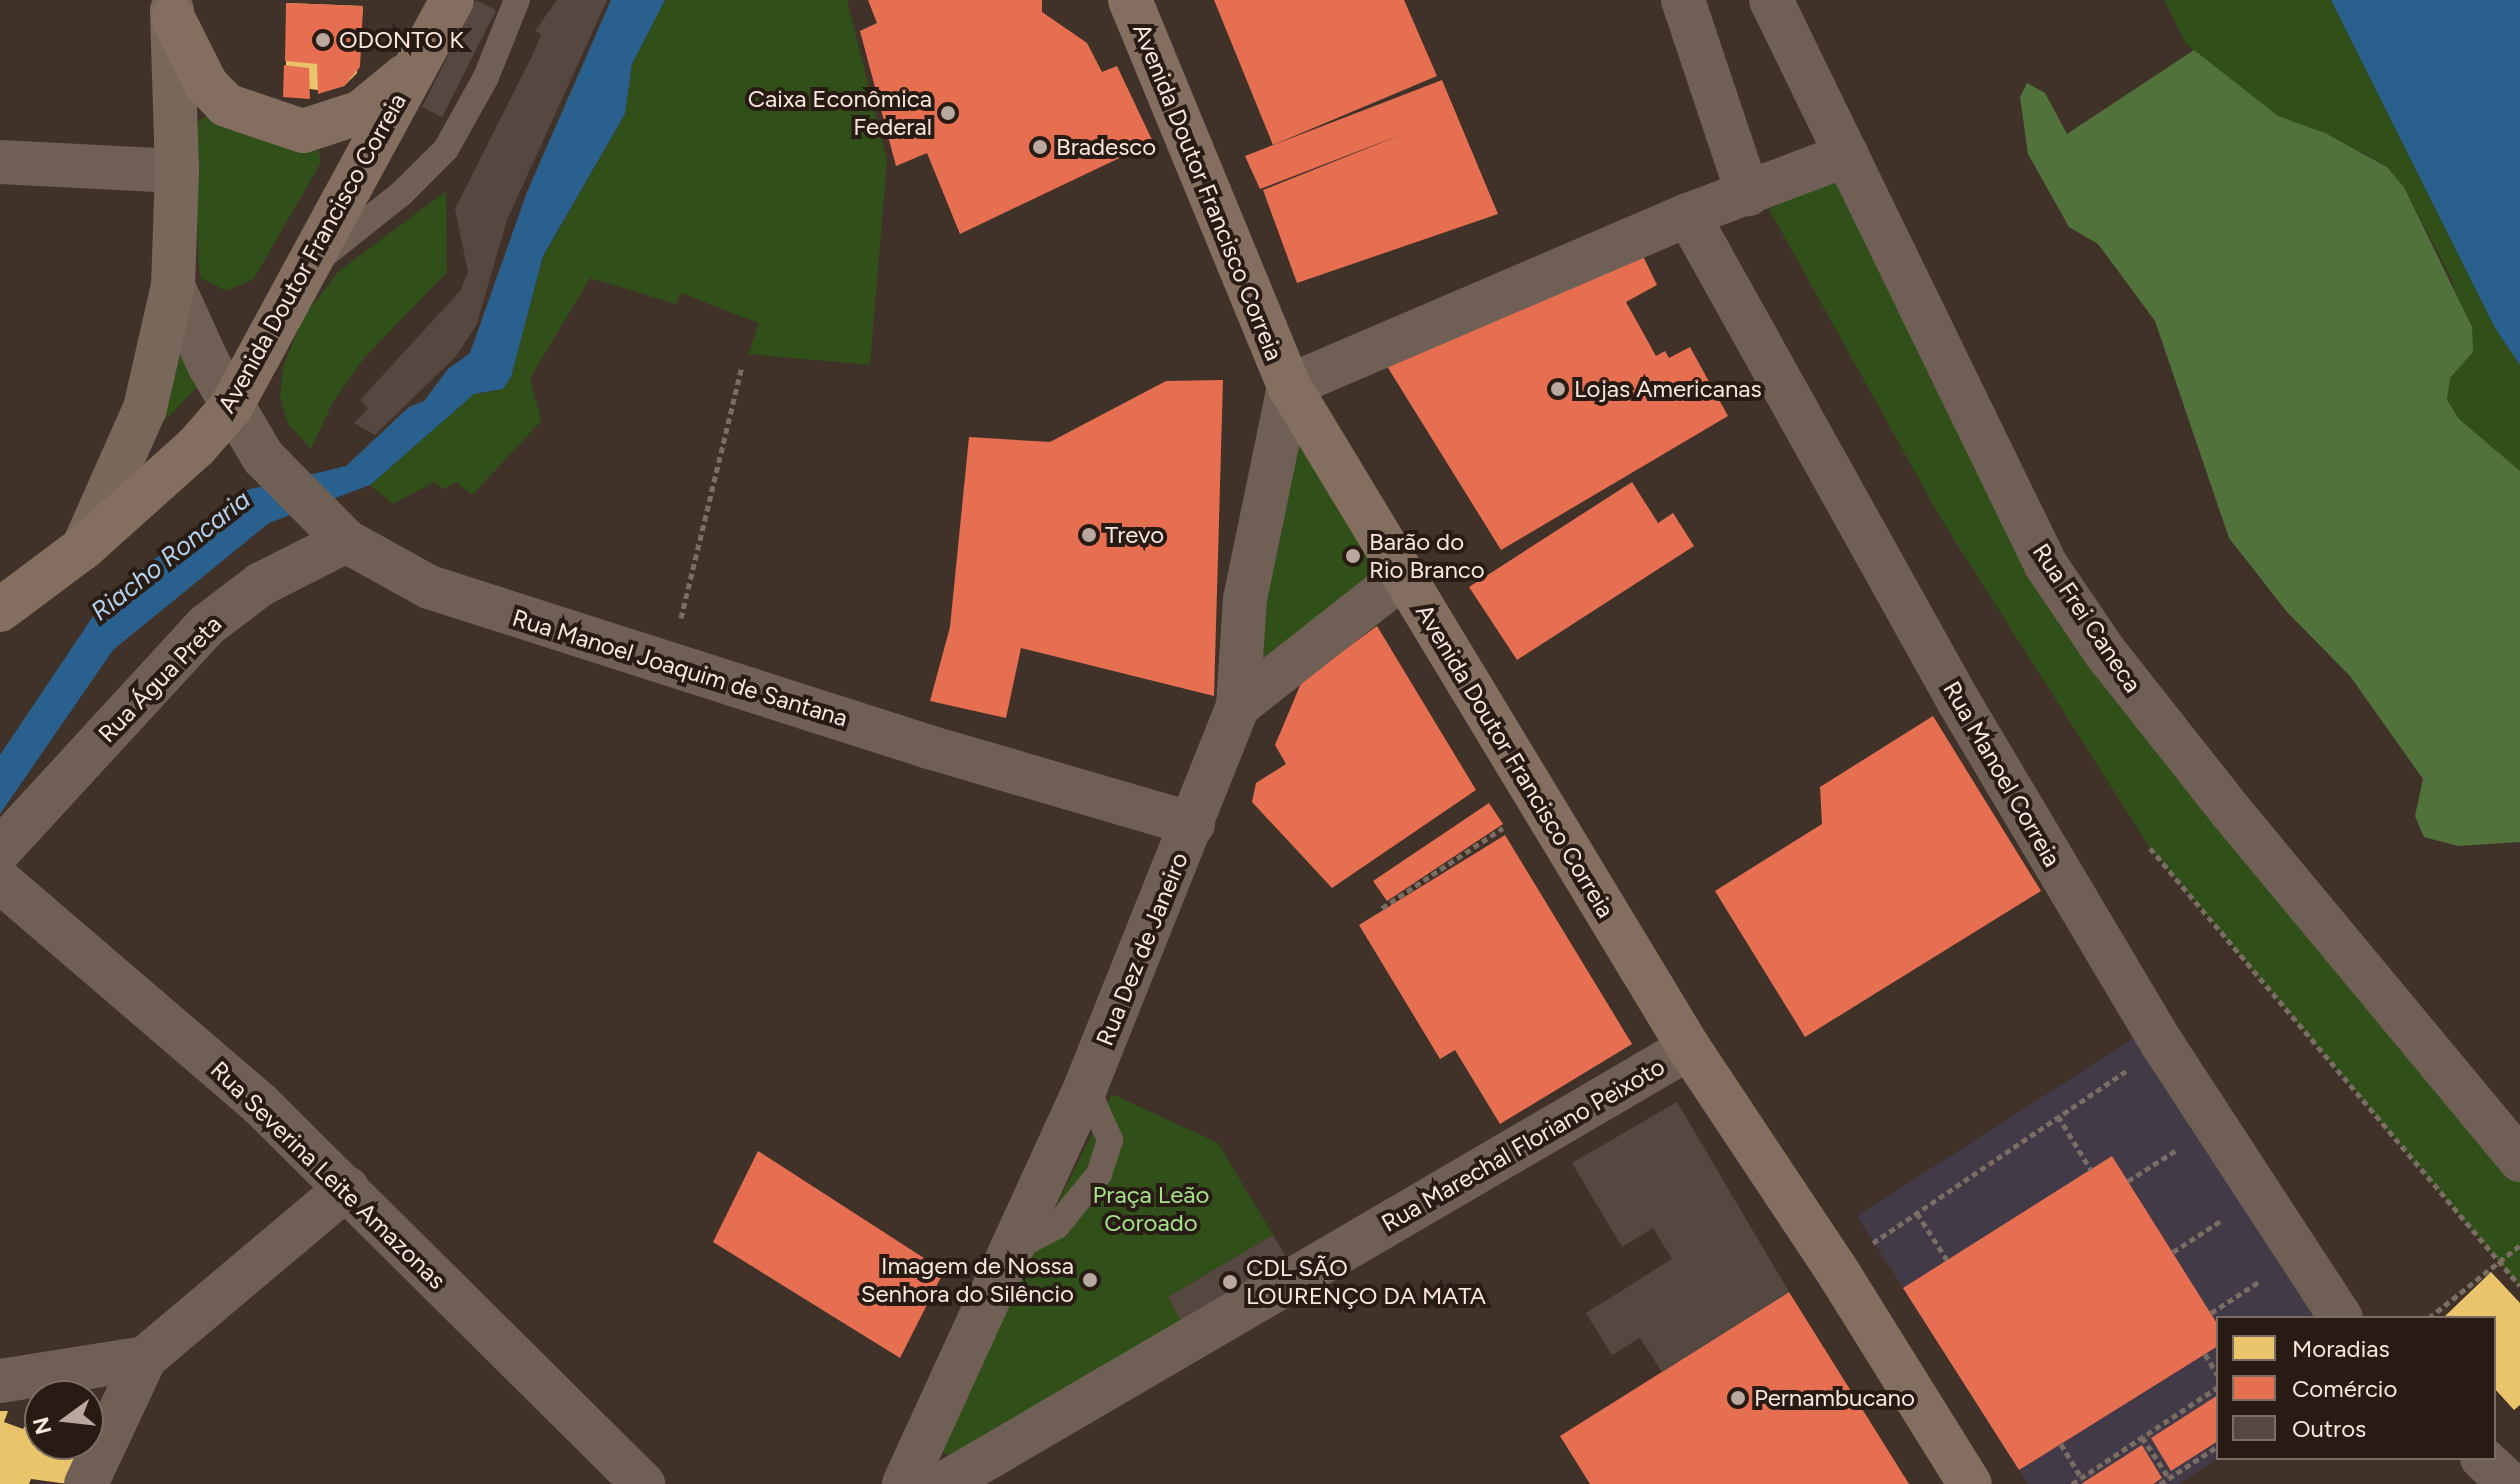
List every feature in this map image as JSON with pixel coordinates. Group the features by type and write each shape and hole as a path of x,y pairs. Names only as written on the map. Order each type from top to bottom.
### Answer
{"main road":[{"name":"Avenida Doutor Francisco Correia","path":"0,610 83,548 196,447 231,407 452,0"},
{"name":"Avenida Doutor Francisco Correia","path":"1130,0 1289,386 1689,1048 1836,1269 1970,1484"},
{"path":"172,9 206,84 226,105 303,131 361,112 416,67"}],"street":[{"path":"1683,0 1748,194"},
{"name":"Rua Frei Caneca","path":"1771,0 2005,488 2063,590 2105,652 2233,814 2520,1160"},
{"path":"83,548 145,408 173,286 177,171 172,9"},
{"path":"1289,386 1688,215 1847,155"},
{"path":"0,162 177,171"},
{"name":"Rua Manoel Correia","path":"1688,215 1959,702 2163,1045 2340,1316"},
{"name":"Rua Manoel Joaquim de Santana","path":"173,286 231,407 263,457 338,532 429,587 477,606 671,662 929,747 1193,824"},
{"name":"Rua Dez de Janeiro","path":"904,1484 1086,1086 1238,706 1245,599 1289,386"},
{"name":"Rua Água Preta","path":"0,850 207,625 338,532"},
{"path":"1238,706 1403,576"},
{"name":"Rua Severina Leite Amazonas","path":"0,881 260,1104 643,1484"},
{"name":"Rua Marechal Floriano Peixoto","path":"943,1484 1689,1048"},
{"path":"86,1484 145,1358 347,1188"},
{"path":"0,1381 145,1358"},
{"path":"2484,1460 2510,1484"}],"lane":[{"path":"307,269 402,193 446,149 486,77 517,0"}],"path":[{"path":"671,662 742,366"},
{"path":"1382,908 1540,802"},
{"path":"2150,848 2520,1286"},
{"path":"1836,1269 2163,1045"},
{"path":"2058,1116 2091,1170"},
{"path":"2128,1181 2214,1125"},
{"path":"2173,1252 2259,1195"},
{"path":"1917,1213 1947,1260"},
{"path":"2432,1316 2520,1245"},
{"path":"2211,1313 2298,1256"},
{"path":"2205,1354 2216,1373"},
{"path":"2072,1484 2216,1388"},
{"path":"2142,1437 2169,1478"},
{"path":"2061,1444 2081,1477"},
{"path":"2160,1484 2216,1447"}],"shaded area":[{"path":"2148,1029 2332,1316 2216,1316 2216,1459 2179,1484 2028,1484 1857,1216"}],"green space":[{"path":"665,0 847,0 887,160 870,365 749,354 758,323 681,293 676,304 590,278 530,378 541,421 472,495 456,482 444,489 434,482 393,504 370,485 474,394 503,389 511,377 543,257 625,114 632,64"},
{"path":"2164,0 2331,0 2495,328 2520,365 2520,471 2459,419 2447,400 2450,378 2473,352 2452,280 2404,187 2387,167 2364,153 2278,116 2244,93 2186,44"},
{"path":"2194,50 2278,116 2325,133 2387,167 2404,187 2472,327 2473,352 2450,378 2447,400 2459,419 2520,471 2520,842 2458,846 2424,837 2415,816 2423,779 2350,676 2287,612 2229,538 2155,321 2098,244 2069,227 2028,154 2020,97 2027,83 2045,93 2067,134"},
{"path":"206,116 316,149 320,155 320,164 253,280 226,291 201,278 199,268 193,125"},
{"path":"1851,172 2049,592 2520,1179 2520,1287 2150,848 1940,517 1769,209"},
{"path":"446,191 447,272 364,358 333,402 311,449 288,424 280,397 283,367 303,318 339,271"},
{"path":"172,330 210,374 142,444"},
{"path":"1289,386 1403,576 1238,706"},
{"name":"Praça Leão Coroado","path":"1112,1094 1218,1143 1273,1235 1168,1297 1187,1331 954,1457 944,1453 941,1438"}],"water":[{"name":"Riacho Roncaria","path":"611,0 665,0 632,64 625,114 543,256 511,377 503,389 474,394 370,485 269,523 113,650 0,814 0,755 108,594 247,490 346,466 409,407 424,401 448,369 470,353 527,192"},
{"path":"2331,0 2520,0 2520,365 2495,328"}],"building: Moradias":[{"name":"ODONTO K","path":"286,3 363,6 357,73 344,86 326,91 286,86"},
{"path":"2491,1272 2520,1303 2520,1405 2514,1410 2496,1390 2496,1316 2445,1316"},
{"path":"0,1411 8,1411 4,1422 23,1429 24,1460 78,1460 68,1484 31,1479 29,1484 0,1484"}],"building: Comércio":[{"path":"868,0 1042,0 1042,12 1087,43 1102,72 1117,66 1153,142 960,234 927,153 896,166 860,31 877,23"},
{"path":"1214,0 1404,0 1437,76 1273,145"},
{"name":"ODONTO K","path":"286,3 363,6 360,67 344,86 318,94 317,64 285,61"},
{"path":"284,65 309,68 310,99 283,97"},
{"path":"1442,80 1498,214 1297,283 1263,190 1408,132 1260,189 1245,156"},
{"name":"Lojas Americanas","path":"1643,256 1657,285 1626,302 1656,356 1665,351 1669,358 1690,347 1728,416 1501,550 1385,363"},
{"name":"Trevo","path":"1223,380 1214,696 1021,648 1006,718 930,701 950,627 969,437 1050,442 1166,381"},
{"path":"1632,482 1658,523 1673,513 1694,546 1517,660 1469,587"},
{"path":"1377,626 1476,790 1332,888 1252,802 1256,783 1286,764 1275,745 1302,681"},
{"path":"1933,716 2041,891 1805,1037 1715,891 1822,824 1820,787"},
{"path":"1489,803 1503,824 1387,901 1373,881"},
{"path":"1505,835 1632,1044 1500,1124 1455,1050 1440,1059 1359,925"},
{"path":"758,1151 944,1271 900,1358 713,1242"},
{"path":"2112,1156 2216,1322 2216,1347 2019,1470 1903,1288"},
{"name":"Pernambucano","path":"1789,1292 1909,1484 1590,1484 1560,1436"},
{"path":"2216,1396 2216,1442 2171,1471 2151,1438"},
{"path":"2142,1445 2162,1478 2153,1484 2081,1484"}],"building: Outros":[{"path":"476,0 496,10 442,117 422,107"},
{"path":"557,0 607,0 507,220 476,326 456,356 375,435 354,423 368,409 360,400 460,291 468,272 455,209 533,54 541,35 535,31"},
{"path":"1677,1102 1789,1292 1662,1372 1640,1338 1612,1355 1586,1313 1672,1259 1653,1228 1622,1247 1572,1163"},
{"name":"CDL SÃO LOURENÇO DA MATA","path":"1273,1235 1292,1267 1187,1331 1168,1297"}],"place":[{"name":"ODONTO K","path":"323,40"},
{"name":"Caixa Econômica Federal","path":"948,113"},
{"name":"Bradesco","path":"1040,147"},
{"name":"Lojas Americanas","path":"1558,389"},
{"name":"Trevo","path":"1089,535"},
{"name":"Barão do Rio Branco","path":"1353,556"},
{"name":"Imagem de Nossa Senhora do Silêncio","path":"1090,1280"},
{"name":"CDL SÃO LOURENÇO DA MATA","path":"1230,1282"},
{"name":"Pernambucano","path":"1738,1398"}]}
